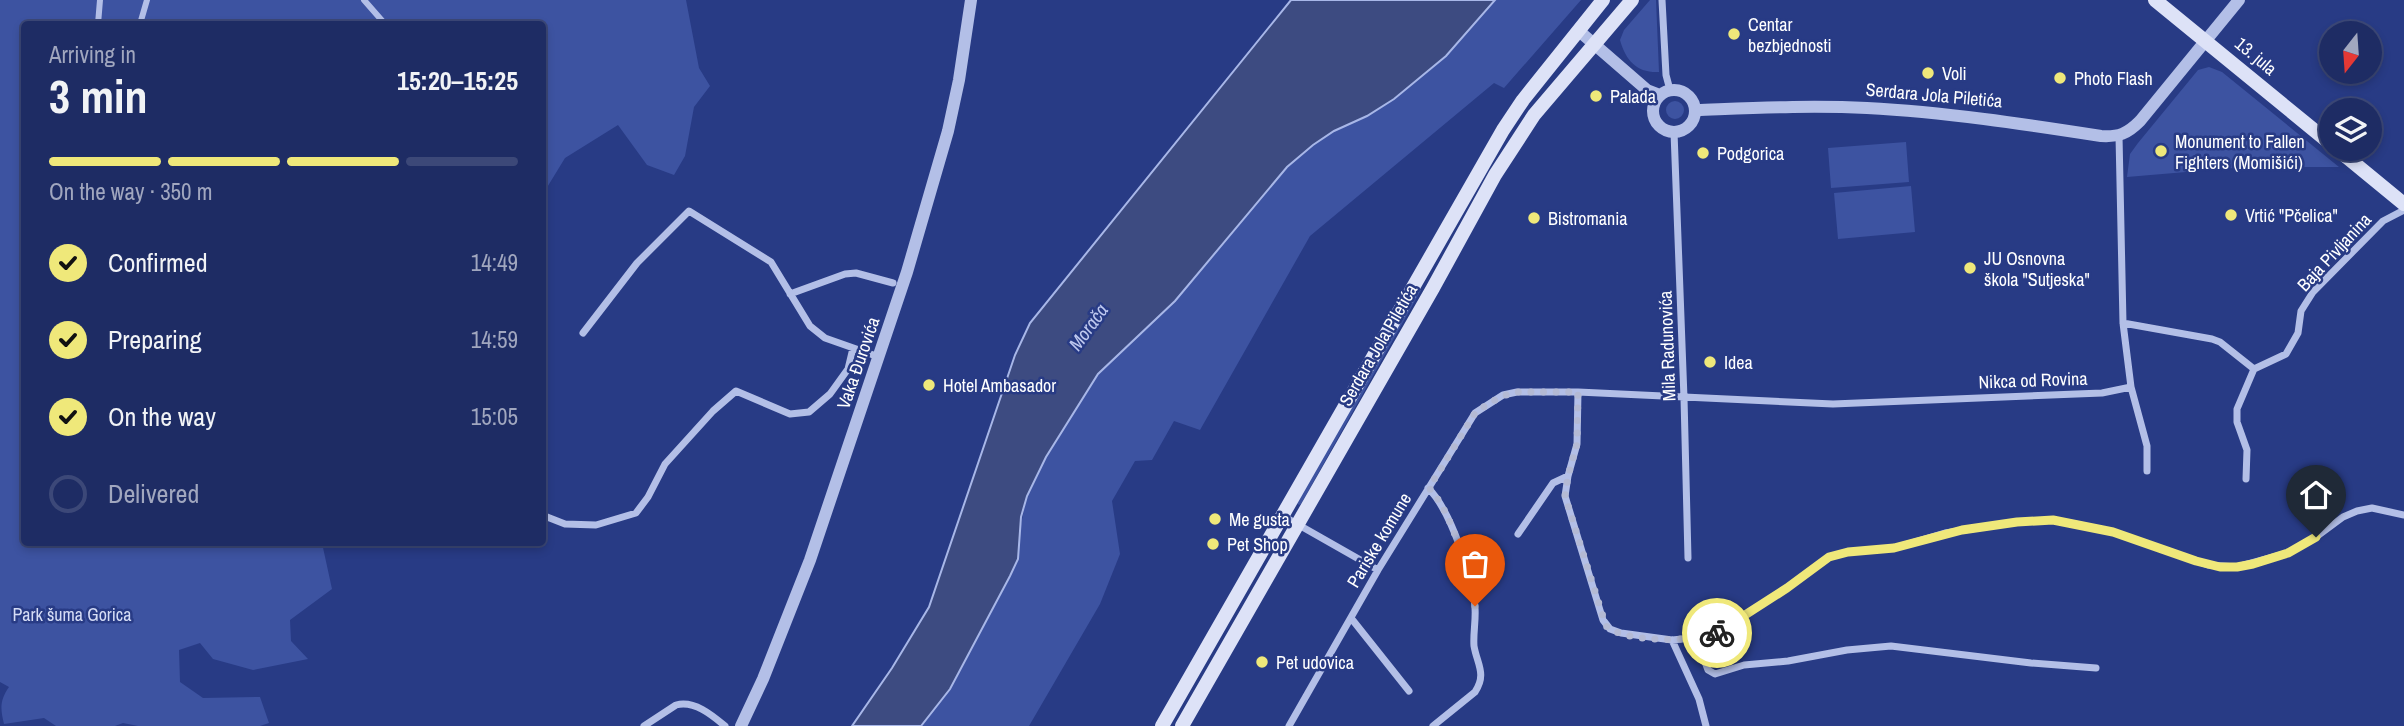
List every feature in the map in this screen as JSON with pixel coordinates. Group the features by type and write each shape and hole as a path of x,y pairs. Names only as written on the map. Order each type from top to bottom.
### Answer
{"main road":[{"name":"Serdara Jola Piletića","path":"1162,726 1503,130 1523,100 1603,0"},
{"name":"Serdara Jola Piletića","path":"1187,725 1212,674 1495,175 1534,115 1632,0"},
{"name":"13. jula","path":"2155,0 2319,134"},
{"path":"2352,161 2404,204"}],"street":[{"path":"98,21 100,0"},
{"path":"141,21 148,0"},
{"path":"364,0 382,21"},
{"name":"Vaka Đurovića","path":"741,726 763,679 810,560 934,185 959,80 971,0"},
{"path":"1578,32 1647,90 1665,93 1679,90 1687,94 1696,110 1695,117 1687,128 1674,132 1664,130 1653,116 1655,101 1665,93 1662,0"},
{"path":"2147,471 2147,446 2131,387 2123,323 2119,136 2134,128 2239,0"},
{"name":"Serdara Jola Piletića","path":"1696,110 1824,106 1868,108 1948,114 2101,136 2119,136"},
{"name":"Mila Radunovića","path":"1674,132 1688,558"},
{"name":"Baja Pivljanina","path":"2254,369 2286,354 2298,333 2301,311 2313,292 2383,221 2404,210"},
{"path":"583,333 637,263 689,211 771,262 810,326 825,338 879,357"},
{"path":"790,294 845,274 856,273 893,283"},
{"path":"2123,323 2212,339 2220,342 2254,369 2237,409 2237,422 2247,450 2246,479"},
{"path":"546,517 565,524 596,526 636,513 648,497 665,464 713,411 736,391 790,414 809,412 830,394 848,369 853,348"},
{"name":"Nikca od Rovina","path":"1684,398 1833,404 2102,393 2131,387"},
{"name":"Pariske komune","path":"1289,726 1378,570 1475,413 1503,396 1517,392 1578,392 1684,398"},
{"path":"1578,392 1577,444 1565,496 1606,626 1621,633 1672,640 1715,634 1787,588 1829,557 1848,552 1894,548 1954,531 2053,520 2113,532 2208,565 2237,567 2301,547 2357,510 2387,509 2404,515"},
{"path":"1518,534 1553,483 1568,476"},
{"path":"1429,488 1443,509 1464,557 1475,606 1474,646 1482,671 1480,685 1475,692 1433,726"},
{"path":"1283,516 1378,570"},
{"path":"1351,618 1409,691"},
{"path":"1715,634 1716,639 1707,652 1705,662 1708,670 1715,674 1744,665 1891,646 2031,663 2096,667"},
{"path":"1672,640 1699,699 1706,726"},
{"path":"644,726 682,703 693,705 725,726"}],"green space":[{"name":"Park šuma Gorica","path":"0,0 686,0 699,68 710,86 694,107 685,156 674,175 647,165 618,125 565,158 546,189 546,21 21,21 21,546 323,546 332,589 290,620 291,641 308,659 253,670 213,659 200,643 179,650 180,682 203,698 260,697 269,723 260,726 138,726 123,723 115,726 56,726 44,718 4,724 2,704 9,687 0,682"},
{"path":"1495,0 1581,0 1504,88 1494,83 1310,236 1200,430 1174,421 1152,460 1135,461 1112,501 1120,554 1100,604 1029,726 921,726 950,689 1010,576 1027,496 1046,457 1098,374 1175,301 1287,167 1334,131 1367,116 1394,99"},
{"path":"1650,0 1656,0 1659,72 1639,68 1629,60 1620,40 1624,30"},
{"path":"2209,67 2222,72 2319,151 2319,161 2332,161 2339,167 2245,167 2127,177 2130,154 2198,70"},
{"path":"1675,101 1681,104 1684,110 1681,116 1675,119 1669,116 1666,110 1669,104"},
{"path":"1906,142 1909,182 1831,188 1828,148"},
{"path":"1911,186 1915,232 1838,239 1834,193"},
{"path":"1417,288 1421,290 1299,505 1297,503"}],"water":[{"name":"Morača","path":"1291,0 1495,0 1446,56 1394,99 1367,116 1334,131 1287,167 1175,301 1098,374 1046,457 1027,496 1021,517 1018,559 1010,576 950,689 921,726 852,726 929,607 1015,355 1030,323"}],"way so far":[{"path":"1475,606 1464,557 1443,509 1429,488 1475,413 1489,403 1517,392 1578,392 1577,444 1565,496 1606,626 1621,633 1672,640 1717,633"}],"place":[{"name":"Centar bezbjednosti","path":"1734,34"},
{"name":"Voli","path":"1928,73"},
{"name":"Photo Flash","path":"2060,78"},
{"name":"Palada","path":"1596,96"},
{"name":"Monument to Fallen Fighters (Momišići)","path":"2161,151"},
{"name":"Podgorica","path":"1703,153"},
{"name":"Vrtić \"Pčelica\"","path":"2231,215"},
{"name":"Bistromania","path":"1534,218"},
{"name":"JU Osnovna škola \"Sutjeska\"","path":"1970,268"},
{"name":"Idea","path":"1710,362"},
{"name":"Hotel Ambasador","path":"929,385"},
{"name":"Me gusta","path":"1215,519"},
{"name":"Pet Shop","path":"1213,544"},
{"name":"Pet udovica","path":"1262,662"}],"route":[{"path":"1717,633 1829,557 1848,552 1894,548 1962,530 2053,520 2113,532 2220,567 2253,564 2288,553 2316,537"}]}
